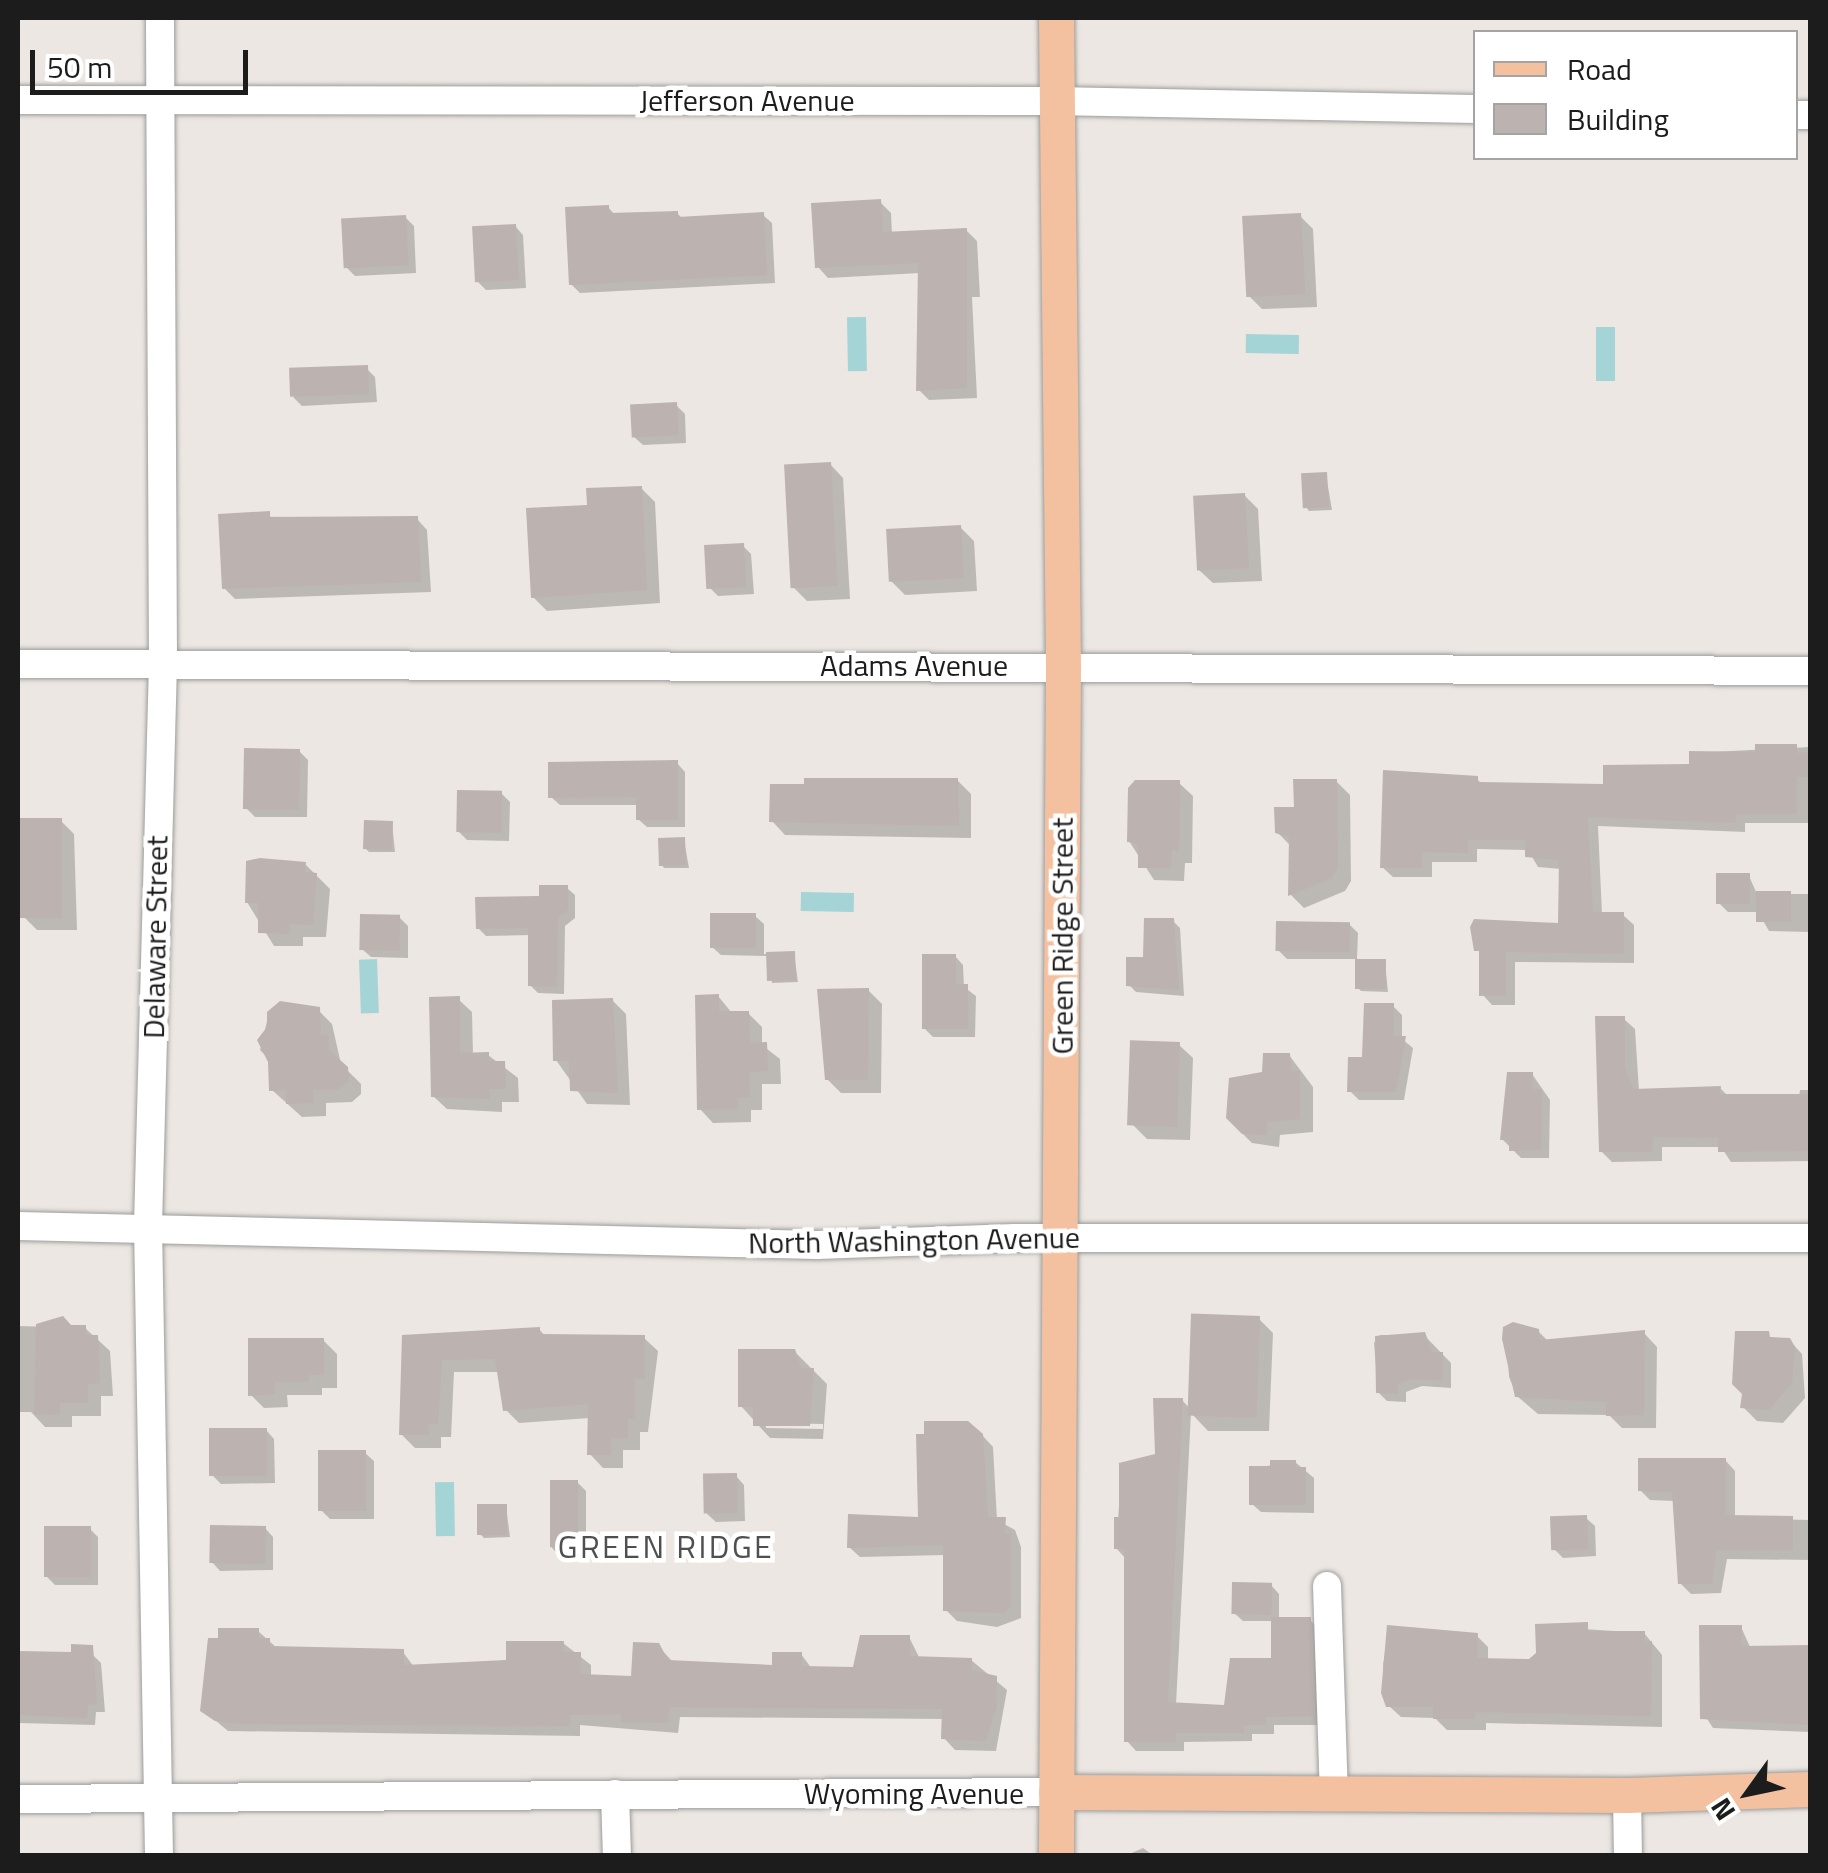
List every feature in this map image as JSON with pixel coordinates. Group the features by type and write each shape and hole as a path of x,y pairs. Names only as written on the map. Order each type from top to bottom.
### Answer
{"main road":[{"name":"Green Ridge Street","path":"1056,18 1063,665 1056,1856"},
{"name":"Wyoming Avenue","path":"1056,1792 1627,1795 1810,1789"}],"street":[{"name":"Delaware Street","path":"159,1856 148,1225 163,664 160,18"},
{"name":"Jefferson Avenue","path":"18,100 1054,101 1473,109"},
{"name":"Adams Avenue","path":"18,664 1063,665 1810,671"},
{"name":"North Washington Avenue","path":"18,1226 148,1225 817,1244 1060,1239 1810,1238"},
{"path":"1327,1586 1334,1794"},
{"name":"Wyoming Avenue","path":"18,1799 1056,1792"},
{"path":"615,1794 616,1856"},
{"path":"1627,1795 1628,1856"}],"water":[{"path":"847,317 866,317 867,371 848,371"},
{"path":"1596,327 1615,327 1615,381 1596,381"},
{"path":"1246,334 1299,335 1299,354 1246,353"},
{"path":"801,892 854,893 854,912 801,911"},
{"path":"377,959 379,1013 361,1014 359,960"},
{"path":"435,1482 454,1482 455,1536 436,1536"}],"building":[{"path":"881,199 883,232 967,228 967,388 916,391 918,263 815,268 811,203"},
{"path":"609,205 609,213 678,211 678,217 764,212 767,275 569,285 565,207"},
{"path":"1301,213 1305,294 1246,297 1242,216"},
{"path":"406,215 409,265 344,268 341,218"},
{"path":"516,224 519,280 475,282 472,226"},
{"path":"368,365 369,394 290,397 289,368"},
{"path":"677,402 679,435 632,437 630,404"},
{"path":"831,462 837,586 791,588 784,464"},
{"path":"1327,472 1329,507 1303,508 1301,473"},
{"path":"642,486 647,590 531,598 526,508 587,505 586,488"},
{"path":"1245,493 1249,568 1197,571 1193,496"},
{"path":"270,511 270,517 418,516 421,582 222,589 218,514"},
{"path":"961,525 964,578 889,582 886,529"},
{"path":"744,543 746,587 706,589 704,545"},
{"path":"1755,744 1797,744 1797,753 1810,752 1810,777 1797,777 1797,814 1736,814 1735,823 1588,817 1593,912 1624,912 1624,954 1506,952 1506,995 1479,996 1479,951 1474,951 1470,927 1474,919 1558,923 1559,860 1525,857 1525,840 1468,840 1468,853 1422,852 1422,868 1380,868 1383,770 1478,776 1478,782 1603,784 1603,765 1689,764 1689,751 1755,752"},
{"path":"244,748 300,749 299,810 243,809"},
{"path":"678,760 678,820 636,820 636,797 548,798 548,762"},
{"path":"804,778 958,778 959,826 769,822 770,784 804,784"},
{"path":"1293,779 1337,779 1338,867 1332,878 1288,896 1289,837 1275,833 1274,807 1294,807"},
{"path":"1135,780 1180,780 1179,851 1172,850 1171,868 1138,868 1138,843 1127,842 1128,788"},
{"path":"457,790 502,791 501,833 456,832"},
{"path":"18,818 62,818 62,918 18,918"},
{"path":"364,820 393,821 392,850 363,849"},
{"path":"685,837 686,865 659,866 658,838"},
{"path":"260,858 306,862 305,872 317,873 313,925 290,924 290,934 258,933 258,903 245,903 246,861"},
{"path":"1716,873 1750,873 1750,904 1716,904"},
{"path":"539,885 568,885 568,910 558,918 557,987 528,986 528,928 476,929 475,897 539,896"},
{"path":"1756,891 1791,891 1791,922 1756,922"},
{"path":"710,913 756,913 756,948 710,948"},
{"path":"360,914 400,915 399,951 359,950"},
{"path":"1144,918 1174,918 1179,990 1126,986 1126,957 1143,957"},
{"path":"1276,921 1350,922 1349,952 1275,951"},
{"path":"795,951 796,980 767,981 766,952"},
{"path":"922,954 956,954 956,984 968,984 968,1029 922,1029"},
{"path":"1355,959 1386,959 1386,989 1355,989"},
{"path":"869,988 868,1080 825,1080 817,989"},
{"path":"719,994 719,1011 749,1011 750,1043 767,1042 768,1071 749,1072 750,1097 738,1098 738,1109 697,1110 695,995"},
{"path":"460,996 460,1053 489,1052 489,1061 505,1061 506,1089 489,1089 490,1099 431,1097 429,997"},
{"path":"613,998 618,1093 570,1091 569,1061 553,1061 552,1000"},
{"path":"280,1001 320,1007 321,1035 328,1034 329,1050 348,1067 349,1080 337,1090 313,1090 314,1103 286,1104 286,1090 269,1091 268,1062 257,1040 267,1027 267,1012"},
{"path":"1364,1003 1394,1003 1394,1036 1406,1036 1396,1092 1347,1092 1348,1057 1362,1057"},
{"path":"1595,1016 1625,1016 1625,1069 1634,1089 1721,1086 1720,1094 1810,1094 1810,1151 1718,1152 1718,1138 1653,1137 1653,1152 1599,1152"},
{"path":"1130,1040 1180,1042 1177,1127 1127,1125"},
{"path":"1263,1053 1290,1053 1291,1071 1300,1071 1300,1119 1267,1122 1267,1135 1242,1134 1226,1118 1229,1078 1262,1072"},
{"path":"1507,1072 1533,1072 1533,1089 1542,1089 1541,1150 1509,1151 1509,1140 1500,1140"},
{"path":"1191,1314 1260,1316 1256,1418 1187,1416"},
{"path":"63,1316 71,1325 86,1325 86,1335 98,1335 100,1383 88,1384 88,1403 60,1403 60,1415 34,1414 36,1324"},
{"path":"1513,1322 1539,1329 1540,1340 1645,1330 1644,1415 1606,1416 1606,1402 1515,1397 1502,1339 1503,1327"},
{"path":"540,1327 540,1334 645,1335 645,1379 635,1379 635,1419 628,1419 628,1438 611,1438 611,1455 587,1455 588,1404 503,1411 495,1359 442,1360 438,1424 429,1424 429,1435 399,1435 402,1335"},
{"path":"1735,1331 1769,1331 1770,1337 1790,1338 1795,1347 1792,1383 1769,1410 1740,1408 1742,1394 1732,1384"},
{"path":"1425,1332 1432,1352 1443,1352 1443,1380 1412,1379 1398,1384 1398,1394 1376,1393 1375,1336"},
{"path":"248,1338 324,1338 324,1375 309,1375 309,1382 275,1382 275,1394 248,1396"},
{"path":"738,1349 795,1349 801,1368 814,1368 810,1426 753,1426 753,1407 738,1407"},
{"path":"1153,1398 1183,1398 1168,1702 1224,1705 1230,1658 1271,1658 1271,1617 1311,1617 1314,1716 1266,1717 1266,1725 1244,1725 1244,1733 1176,1733 1176,1742 1124,1742 1124,1549 1114,1549 1114,1517 1119,1517 1119,1463 1155,1454"},
{"path":"924,1421 968,1421 983,1434 988,1517 1006,1517 1005,1534 1011,1534 1011,1607 1003,1613 943,1611 943,1545 847,1548 848,1514 918,1517 916,1434 924,1434"},
{"path":"209,1428 267,1428 267,1476 209,1476"},
{"path":"318,1450 366,1450 366,1511 318,1511"},
{"path":"1638,1458 1726,1458 1725,1515 1793,1516 1793,1550 1717,1550 1712,1584 1678,1584 1672,1492 1638,1491"},
{"path":"1270,1460 1296,1460 1296,1467 1306,1467 1306,1505 1249,1505 1249,1466 1270,1466"},
{"path":"737,1473 738,1513 704,1514 703,1474"},
{"path":"550,1480 578,1480 578,1547 550,1547"},
{"path":"477,1504 507,1504 507,1535 477,1535"},
{"path":"1587,1515 1588,1549 1551,1550 1550,1516"},
{"path":"210,1525 266,1526 265,1564 209,1563"},
{"path":"44,1526 91,1526 91,1577 44,1577"},
{"path":"1232,1582 1272,1583 1271,1615 1231,1614"},
{"path":"1588,1622 1588,1631 1645,1631 1645,1641 1652,1641 1651,1716 1475,1712 1475,1719 1433,1719 1433,1707 1386,1707 1381,1693 1387,1625 1478,1633 1477,1658 1529,1659 1536,1653 1535,1624"},
{"path":"1699,1625 1742,1625 1742,1646 1810,1645 1810,1725 1700,1719"},
{"path":"218,1628 259,1628 259,1638 270,1638 270,1646 404,1649 404,1665 506,1660 506,1641 564,1641 563,1652 581,1652 581,1674 631,1676 633,1642 659,1643 668,1660 772,1665 772,1652 802,1652 802,1666 853,1667 860,1635 910,1635 910,1656 972,1658 972,1670 997,1676 997,1706 986,1741 941,1739 942,1709 670,1707 668,1723 621,1722 621,1714 570,1715 570,1726 241,1724 215,1721 200,1711 208,1638 218,1638"},
{"path":"71,1644 93,1645 97,1705 88,1704 87,1718 18,1715 18,1651 71,1652"}],"district":[{"name":"GREEN RIDGE","path":"666,1546"}]}
